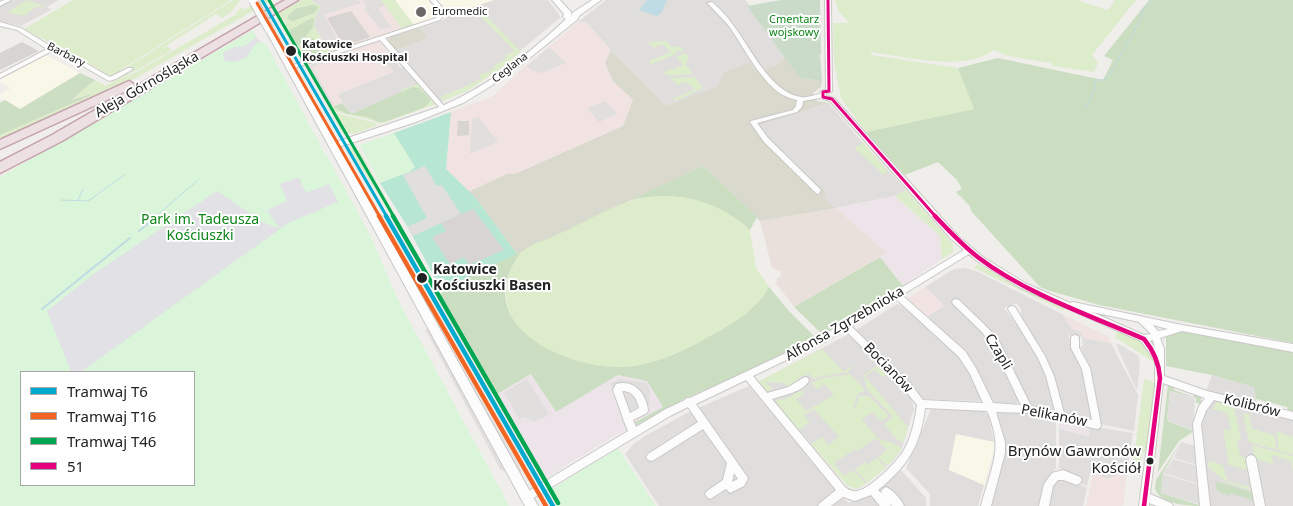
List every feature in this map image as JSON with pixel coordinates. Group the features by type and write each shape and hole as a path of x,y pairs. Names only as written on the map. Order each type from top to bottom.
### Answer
{"highway":[{"name":"Aleja Górnośląska","path":"0,157 137,82 279,0"},
{"name":"Aleja Górnośląska","path":"0,168 57,138 292,0"},
{"path":"0,145 137,82"},
{"path":"0,173 57,138"}],"street":[{"path":"0,4 8,0"},
{"path":"253,0 530,502"},
{"path":"289,68 440,18 443,11 433,0"},
{"path":"556,0 571,16"},
{"name":"Ceglana","path":"333,146 443,108 493,82 571,16 597,0"},
{"path":"828,0 829,91"},
{"path":"710,3 722,13 769,80 786,94 800,99 822,96 832,98 955,238 969,250 1007,276 1144,339 1159,359"},
{"name":"Barbary","path":"0,24 16,28 51,49 57,49 109,79 130,69"},
{"path":"381,38 443,108"},
{"path":"0,76 51,49"},
{"path":"822,96 824,91 829,91 835,94 835,97 832,98"},
{"path":"800,99 799,107 795,111 753,122 766,140 818,191"},
{"name":"Alfonsa Zgrzebnioka","path":"530,502 633,432 689,401 805,349 969,250"},
{"path":"897,295 962,354 973,371 989,407 998,431 1000,453 986,506"},
{"path":"1059,301 1182,328 1293,348"},
{"name":"Czapli","path":"956,302 985,330 996,344 1028,409"},
{"path":"1012,309 1041,356 1050,376 1061,418"},
{"path":"1126,331 1123,323 1128,317"},
{"path":"1139,318 1150,326 1158,337 1160,349 1160,378 1145,501 1168,506"},
{"name":"Bocianów","path":"843,491 852,496 858,496 871,488 902,460 918,422 921,404 907,386 846,326"},
{"path":"1144,339 1158,337 1168,331 1182,328"},
{"name":"Pelikanów","path":"921,404 1028,409 1097,425 1086,368 1075,348 1075,338"},
{"path":"747,375 843,491 823,506"},
{"name":"Kolibrów","path":"1160,378 1211,397 1218,397 1293,416"},
{"path":"765,397 790,390 805,381"},
{"name":"Kolibrów","path":"1205,506 1197,424 1202,409 1211,397"},
{"path":"689,401 743,478 743,481 733,488 728,487 727,483"},
{"path":"627,419 633,432"},
{"path":"651,457 704,423"},
{"path":"1251,459 1260,506"},
{"path":"710,494 727,483 732,462"},
{"path":"1044,506 1049,484 1055,476 1063,474 1077,480"},
{"path":"871,488 886,506"},
{"path":"886,492 899,506"}],"shaded area":[{"path":"13,0 58,1 47,7 51,10 21,26 0,21 0,7"},
{"path":"314,0 395,0 414,25 331,52 334,50 316,15 320,9"},
{"path":"358,0 361,3 324,15 342,47 334,50 332,46 327,48 314,26 316,15 321,6 312,1"},
{"path":"363,0 381,0 385,6 378,8 392,28 380,29 364,8 367,6"},
{"name":"Euromedic","path":"395,0 428,0 439,13 435,17 414,25"},
{"path":"437,0 494,0 449,15"},
{"path":"494,0 548,0 561,17 490,76 441,102 396,50 428,38 420,28 444,20 449,15"},
{"path":"606,0 745,0 750,6 748,7 785,57 777,65 666,106 586,22 577,23"},
{"path":"723,1 734,5 741,12 746,13 751,20 748,22 750,24 739,28 716,4"},
{"path":"586,22 611,50 605,63 613,81 633,100 623,126 515,174 507,174 468,192 446,169 451,112 493,96 577,23"},
{"path":"420,28 428,38 396,50 387,41 390,37"},
{"path":"256,37 261,42 256,43 246,58 235,62 225,61 223,54 226,51 234,47 245,46"},
{"path":"379,41 394,60 386,63 394,72 338,94 342,103 329,108 306,68"},
{"path":"549,47 566,63 542,73 533,71 527,66"},
{"path":"611,50 666,106 718,86 723,73 748,63 758,72 777,65 785,57 800,78 822,81 821,87 813,93 817,101 829,103 759,125 767,137 827,193 823,197 836,208 760,221 703,166 517,254 475,197 468,192 507,174 515,174 623,126 633,100 613,81 605,63"},
{"path":"46,55 80,73 20,109 0,98 0,95 11,88 0,82 0,80"},
{"path":"335,57 336,59 312,67 334,105 329,107 307,69 311,67 310,65"},
{"path":"394,60 418,84 410,90 350,114 337,94 352,89 386,63"},
{"path":"605,101 618,114 599,122 587,108"},
{"path":"829,103 906,190 895,196 836,208 822,196 827,193 767,137 758,125"},
{"path":"479,117 498,142 470,154 472,119"},
{"path":"425,166 437,186 442,185 461,214 413,236 407,227 427,218 403,175"},
{"path":"299,177 306,193 329,184 338,202 288,223 280,229 267,210 287,201 280,184"},
{"path":"217,191 263,222 280,229 82,371 71,371 47,311 95,273"},
{"path":"895,196 940,236 942,259 903,286 880,257 885,254 836,208"},
{"path":"836,208 886,253 794,307 776,283 777,278 781,276 780,271 772,268 760,221"},
{"path":"965,268 976,271 1062,314 1072,329 1080,331 1084,338 1111,343 1138,395 1134,431 1101,424 1088,362 1080,347 1083,345 1082,337 1068,335 1086,375 1095,420 1064,414 1051,367 1020,314 1022,311 1017,303 1004,308 1025,335 1038,356 1056,406 1051,411 1035,407 1026,401 988,329 957,299 951,303 983,332 993,345 1020,399 1016,404 994,403 969,356 928,316 944,306 925,287 954,269"},
{"path":"407,271 522,471 520,475"},
{"path":"925,287 944,306 928,316 908,298"},
{"path":"897,304 912,312 954,350 965,364 981,398 980,401 922,399 913,387 856,330"},
{"path":"1062,314 1109,337 1111,343 1084,338 1080,331 1072,329"},
{"path":"425,329 428,329 505,472 500,469"},
{"path":"847,335 911,398 914,409 902,448 894,460 858,489 848,486 758,382"},
{"path":"1117,343 1139,356 1137,391 1116,345"},
{"path":"531,374 556,412 618,375 647,381 663,407 542,480 494,396"},
{"path":"1212,375 1254,387 1257,404 1206,391"},
{"path":"527,379 549,414 535,422 523,417 519,419 504,392"},
{"path":"620,379 647,383 650,391 650,405 623,420 610,383"},
{"path":"749,386 840,496 849,503 865,497 901,470 926,498 926,506 659,506 625,454 645,436 689,412"},
{"path":"1170,391 1195,398 1193,430 1167,421"},
{"path":"1212,400 1293,420 1293,506 1210,506 1201,421"},
{"path":"931,409 984,411 989,417 994,442 956,435 949,469 984,485 978,506 930,506 930,494 906,468"},
{"path":"1001,411 1017,412 1056,420 1056,468 1047,479 1041,506 990,506 1004,456 1005,443 998,416"},
{"path":"682,418 694,434 644,465 633,448"},
{"path":"1059,420 1088,426 1089,436 1059,429"},
{"path":"1088,426 1133,433 1127,472 1107,479 1092,472 1090,473 1087,486 1081,483 1081,478 1059,468 1059,429 1089,436"},
{"path":"956,434 994,442 994,450 984,485 949,470"},
{"path":"1181,442 1196,446 1198,465 1174,458"},
{"path":"1173,459 1198,466 1200,484 1163,473"},
{"path":"1127,472 1123,506 1086,506 1093,473 1107,479"},
{"path":"1163,474 1200,485 1202,505 1161,493"},
{"path":"1061,478 1067,478 1087,488 1083,506 1047,506 1051,487"}],"green space":[{"path":"28,0 46,7 36,7 24,16 9,13 10,10"},
{"path":"73,0 231,0 109,77 94,66 24,29"},
{"path":"233,0 240,0 230,12 222,18 216,14 166,46 172,50 127,76 118,77 131,72 130,70 133,68 130,67 111,77"},
{"path":"262,0 272,0 129,82 0,143 0,135 89,96 85,95 71,100 95,80 106,86 120,78 129,76 235,15 241,7 244,10"},
{"path":"301,0 314,0 312,2 321,6 316,19 316,28 327,48 332,46 334,50 306,61 302,60 283,26 286,23 284,19 279,20 276,15"},
{"path":"381,0 395,0 414,25 402,29"},
{"name":"Cmentarz wojskowy","path":"781,0 820,0 822,81 800,78 747,6"},
{"path":"835,0 1077,0 1107,10 1115,0 1136,0 1092,55 1098,63 1094,72 1052,66 1051,63 1008,56 994,50 982,57 951,62 871,52 871,55 958,68 974,109 866,132 841,98 834,61 833,23 849,23 839,12"},
{"path":"1149,0 1293,0 1293,343 1099,305 1040,287 972,212 969,205 956,192 962,189 957,180 938,162 905,175 866,132 974,109 958,68 998,58 1103,80 1113,60 1104,56"},
{"path":"313,5 319,7 314,13 293,21 289,20 288,16 295,9"},
{"path":"478,7 521,52 492,75 489,71 495,68 493,66 507,58 503,56 515,51 476,12 463,16 463,12"},
{"path":"312,18 314,19 313,27 299,45 295,46 288,31"},
{"name":"Park im. Tadeusza Kościuszki","path":"253,30 257,43 266,44 372,239 398,300 509,506 0,506 0,177"},
{"path":"313,38 320,52 307,60 302,56 305,50 303,44 308,39"},
{"path":"667,41 671,47 680,46 684,51 676,51 678,53 652,64 649,61 671,52 662,44 654,48 647,42"},
{"path":"685,53 688,56 686,65 693,74 668,76 663,72 684,65 676,57"},
{"path":"488,72 491,75 467,91 443,101 440,97 482,79 479,75"},
{"path":"80,73 95,80 71,100 91,94 89,96 0,135 0,103 5,100 20,109"},
{"path":"695,77 703,88 675,101 673,99 695,89 686,82 678,85 670,78"},
{"path":"418,84 436,104 380,124 330,110 329,108 342,103 351,114 403,93 401,90"},
{"path":"413,87 419,88 430,99 430,102 423,108 384,122 378,122 368,117 347,114 333,107 342,103 351,114"},
{"path":"331,112 378,125 356,133 343,134"},
{"path":"451,112 446,169 475,197 517,254 449,286 447,282 436,280 407,226 380,183 409,172 415,167 394,133"},
{"path":"394,133 415,167 409,172 380,183 360,145"},
{"path":"864,143 888,172 880,175 881,172 854,148"},
{"path":"349,145 351,148 356,149 355,151 359,150 400,224 415,258 376,190 347,146"},
{"path":"703,166 757,217 750,230 737,219 723,211 693,199 661,196 628,201"},
{"path":"906,190 953,244 953,252 942,259 940,236 895,196"},
{"path":"655,196 694,200 718,207 729,213 750,230 756,268 769,287 757,303 735,321 699,343 655,361 633,366 603,366 583,363 543,347 527,335 514,321 507,304 509,275 519,254 531,246 607,210 631,201"},
{"path":"522,251 508,276 506,299 513,318 527,335 547,349 571,359 595,365 619,367 644,364 667,357 701,341 737,320 758,302 769,287 788,310 814,336 814,339 763,365 684,399 634,427 632,424 663,407 647,381 618,375 556,412 531,374 494,396 438,297 449,286"},
{"path":"880,257 903,286 831,330 820,332 794,307"},
{"path":"978,264 1024,290 1064,307 1064,311 974,268"},
{"path":"1116,329 1146,345 1155,363 1116,338"},
{"path":"1183,331 1293,351 1293,414 1289,413 1287,407 1256,399 1254,387 1212,375 1166,366 1166,338 1171,333"},
{"path":"822,349 844,372 852,365 849,372 814,379 809,374 801,377 805,374 792,382 798,379 801,382 789,388 783,383 766,382 773,390 765,391 758,382"},
{"path":"878,365 888,373 882,377 875,369 865,376 907,426 908,429 903,442 897,440 884,424 893,417 867,389 864,375"},
{"path":"850,374 865,390 857,395 853,409 855,409 859,396 869,396 889,416 881,421 872,412 862,420 880,440 891,442 902,448 888,466 878,457 887,450 876,438 834,463 844,476 853,470 866,484 856,489 848,486 811,444 822,437 828,445 839,437 814,409 804,415 810,422 799,430 774,401 788,398 801,390 804,394 796,399 806,411 834,395 824,384 817,389 812,383 820,379"},
{"path":"1144,379 1152,381 1155,385 1146,450 1142,454 1140,469 1142,473 1140,476 1132,473"},
{"path":"1168,384 1173,386 1174,390 1194,397 1194,392 1201,395 1201,404 1196,403 1196,398 1170,391 1167,421 1194,431 1179,441 1158,472"},
{"path":"1217,402 1234,406 1241,441 1237,440 1240,456 1249,459 1252,471 1229,465 1223,429 1231,431 1227,413 1212,409"},
{"path":"1243,413 1257,417 1249,416 1252,429 1274,435 1277,450 1249,442"},
{"path":"1276,431 1293,437 1293,454 1279,451"},
{"path":"1181,442 1163,473 1161,493 1202,506 1183,505 1169,501 1158,494 1155,489 1156,480"},
{"path":"1252,445 1293,456 1293,472 1291,461 1272,455 1273,464 1255,459"},
{"path":"618,448 656,506 559,506 550,490"},
{"path":"877,458 886,468 867,483 855,469 865,462 868,465"},
{"path":"1208,461 1223,465 1227,481 1250,487 1247,471 1249,472 1253,491 1228,483 1209,468"},
{"path":"1215,481 1254,493 1256,501 1229,493 1229,496 1217,491"}],"water":[{"path":"647,0 667,0 662,12 657,16 639,10"}],"building":[{"path":"351,11 370,37 344,46 327,18"},
{"path":"22,42 39,51 0,70 0,53"},
{"path":"458,121 469,121 469,135 457,136"},
{"path":"473,209 504,250 469,265 464,257 450,264 432,237 446,231 441,223"}],"waterway":[{"path":"1085,109 1094,91 1096,80 1103,80 1109,76 1137,26 1144,9 1153,0"},
{"path":"61,200 88,201 124,175"},
{"path":"155,217 197,181"},
{"path":"78,200 83,189"},
{"path":"139,231 157,216"},
{"path":"42,309 130,238"}],"tram line":[{"name":"T6","path":"262,0 553,506"},
{"name":"T46","path":"269,0 558,503"},
{"name":"T16","path":"257,3 546,506"}],"transit line":[{"name":"51","path":"828,0 829,91"},
{"name":"51","path":"829,91 823,92 823,97 832,99 955,238 980,259 1022,285 1144,339 1148,343 1156,357 1160,378 1144,506"}],"place":[{"name":"Euromedic","path":"421,12"},
{"name":"Katowice Kościuszki Hospital","path":"291,51"},
{"name":"Katowice Kościuszki Basen","path":"422,278"},
{"name":"Brynów Gawronów Kościół","path":"1150,461"}]}
